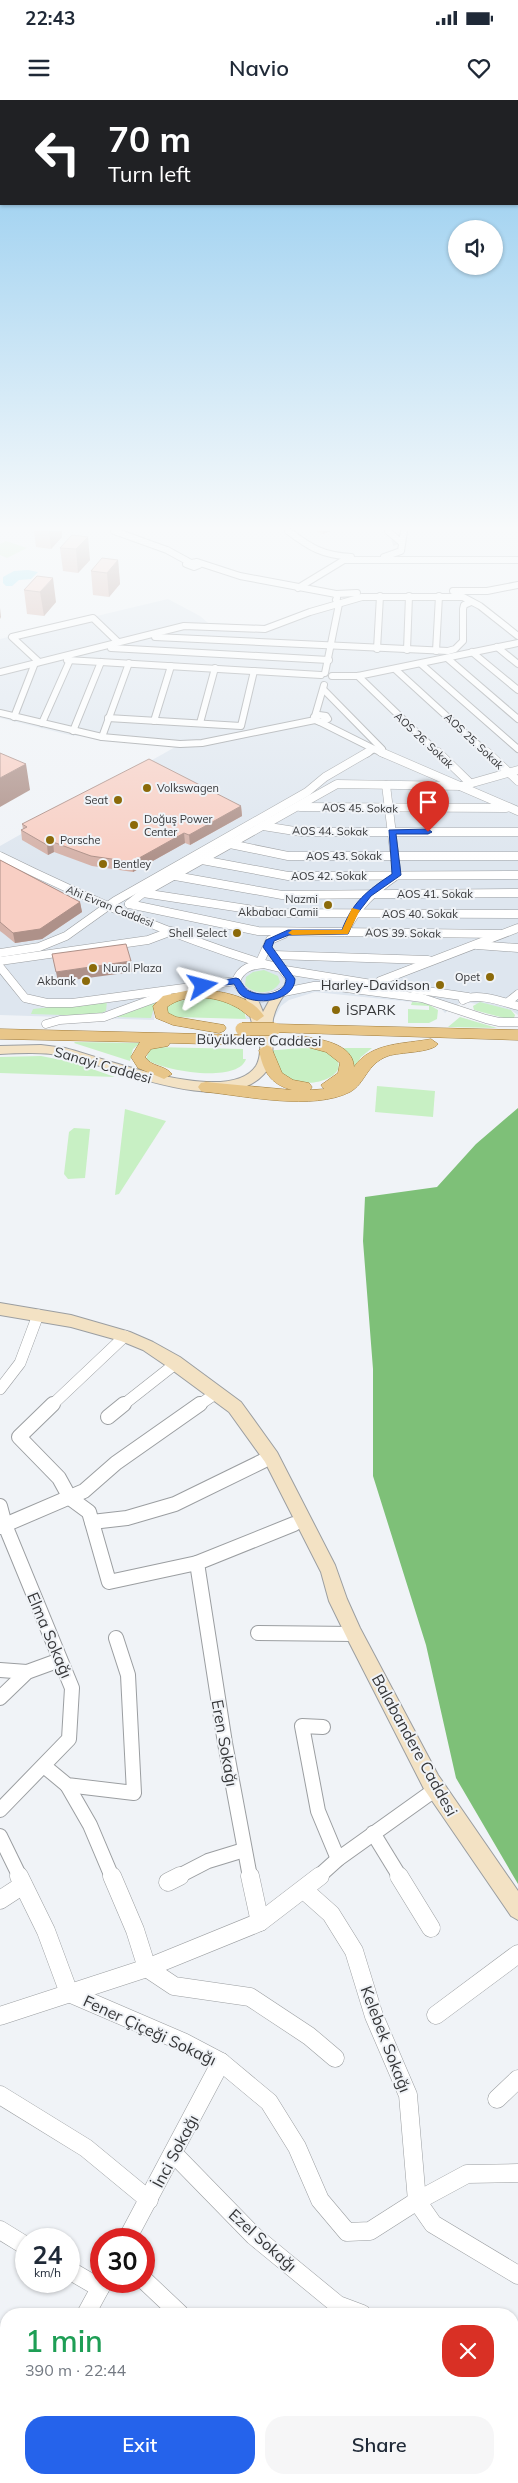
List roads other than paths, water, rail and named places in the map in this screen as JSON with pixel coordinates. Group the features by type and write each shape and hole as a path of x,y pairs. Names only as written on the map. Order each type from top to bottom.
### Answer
{"main road":[{"path":"220,1028 200,1023 169,1020 161,1016 160,1006 163,1001 177,996 210,995 243,1003 253,1010 257,1016"},
{"name":"Büyükdere Caddesi","path":"0,1023 220,1028 272,1040 518,1046"},
{"name":"Büyükdere Caddesi","path":"0,1034 198,1039 244,1035"},
{"name":"Büyükdere Caddesi","path":"272,1040 518,1035"},
{"path":"164,1074 148,1068 139,1061 138,1057 142,1049 152,1044 178,1043 198,1039"},
{"path":"272,1040 270,1069 278,1079 288,1084 314,1088 334,1084 343,1077 347,1067 339,1053 328,1047 301,1041"},
{"path":"206,1086 306,1095 330,1093 348,1086 358,1076 364,1063 378,1054 431,1044"}],"street":[{"path":"17,642 37,663"},
{"path":"3,673 117,642"},
{"path":"260,642 436,651 454,650 464,642"},
{"path":"316,719 324,690 331,642"},
{"path":"377,642 377,649"},
{"path":"407,642 407,650"},
{"path":"436,642 436,651"},
{"path":"55,659 326,676 358,676 396,670 518,643"},
{"path":"100,647 329,660"},
{"path":"497,648 518,664"},
{"path":"472,652 518,690"},
{"path":"447,658 518,718"},
{"path":"42,724 70,660"},
{"path":"73,731 101,662"},
{"path":"14,717 37,663"},
{"path":"102,737 129,663"},
{"path":"421,664 518,749"},
{"path":"154,721 171,666"},
{"path":"200,723 214,668"},
{"name":"AOS 25. Sokak","path":"396,670 518,781"},
{"path":"239,736 254,671"},
{"name":"AOS 26. Sokak","path":"358,676 466,784"},
{"path":"324,690 388,756"},
{"path":"319,704 326,717 339,731"},
{"path":"0,713 102,737 180,744 202,743 326,717"},
{"path":"108,718 241,726"},
{"path":"316,719 388,756 466,784 515,810"},
{"path":"0,953 39,947 66,936 106,907 307,792 325,777 374,749"},
{"path":"143,893 337,784 466,784 518,770"},
{"path":"345,932 352,914 368,894 397,875 386,785"},
{"name":"AOS 45. Sokak","path":"298,807 515,810"},
{"name":"AOS 44. Sokak","path":"263,826 301,832 518,832"},
{"name":"AOS 43. Sokak","path":"230,844 288,856 518,856"},
{"name":"Ahi Evran Caddesi","path":"0,856 106,907"},
{"name":"Ahi Evran Caddesi","path":"0,860 48,885 222,951 262,963"},
{"name":"AOS 42. Sokak","path":"202,860 288,876 518,875"},
{"name":"AOS 41. Sokak","path":"175,876 282,895 518,893"},
{"name":"AOS 39. Sokak","path":"143,893 129,904 258,931 288,933 500,934"},
{"name":"AOS 40. Sokak","path":"143,893 274,913 518,914"},
{"path":"366,991 375,985 432,960 518,928"},
{"path":"0,961 148,940 172,931"},
{"path":"258,931 269,943 283,969 289,974 290,984 281,993 267,1020 272,1040"},
{"path":"262,963 269,943 288,933"},
{"path":"470,945 518,948"},
{"name":"Ahi Evran Caddesi","path":"222,951 234,962 238,977"},
{"path":"274,955 432,960"},
{"path":"46,1024 60,1020 92,1019 113,1015 160,996 238,977 250,966 262,963 283,969 375,985 468,996 515,1004 518,994"},
{"path":"0,967 25,998 47,1003 72,1002 203,986"},
{"path":"238,977 240,989 250,996 264,998 314,986 331,986 422,998 499,1022 518,1022"},
{"path":"250,996 257,1016"},
{"path":"461,1009 464,998 468,996"},
{"path":"113,997 113,1015"},
{"name":"Sanayi Caddesi","path":"0,1045 48,1044 73,1048 164,1074 214,1079 237,1076 251,1067 256,1055 257,1016"},
{"name":"Sanayi Caddesi","path":"0,1050 41,1049 66,1052 148,1078 206,1086 228,1085 251,1078 263,1066 272,1040"},
{"path":"0,1309 99,1328 125,1336 148,1346 174,1362 215,1394 267,1459 329,1570 338,1601"},
{"path":"0,1389 15,1375 27,1349 38,1315"},
{"path":"125,1336 19,1437 59,1478 70,1498 89,1512 109,1582 197,1563 294,1524"},
{"path":"108,1418 170,1368 174,1362"},
{"path":"3,1526 84,1491 116,1463 215,1394"},
{"path":"92,1522 127,1518 174,1504 267,1459"},
{"path":"267,1459 294,1524 321,1575 338,1601"},
{"name":"Elma Sokağı","path":"0,1506 3,1526 72,1688 69,1739 0,1810"},
{"name":"Eren Sokağı","path":"197,1563 219,1711 244,1850 260,1922"},
{"name":"Balabandere Caddesi","path":"338,1601 436,1790 518,1909"},
{"path":"258,1633 354,1634"},
{"path":"67,1785 134,1793 128,1675 116,1638"},
{"path":"0,1698 27,1672 60,1660"},
{"path":"0,1670 27,1672"},
{"path":"323,1727 302,1726 318,1811 338,1859"},
{"path":"44,1766 67,1785 90,1824 135,1930 147,1968 174,1986 250,1997 309,2036 335,2058"},
{"path":"0,2016 147,1968 260,1922 304,1890 338,1859 436,1790"},
{"path":"373,1833 431,1928"},
{"path":"0,1836 46,1931 69,1993"},
{"path":"168,1882 208,1861 244,1850"},
{"path":"0,1900 23,1885"},
{"name":"Kelebek Sokağı","path":"304,1890 331,1914 354,1951 374,2016 408,2096 417,2201 433,2224 518,2275"},
{"path":"436,2015 518,1954"},
{"name":"Fener Çiçeği Sokağı","path":"69,1993 184,2042 221,2062 269,2102 298,2147 320,2200 347,2232 370,2231 417,2201 467,2174 518,2173"},
{"name":"İnci Sokağı","path":"134,2228 221,2062"},
{"path":"498,2099 518,2080"},
{"path":"0,2094 86,2148 148,2200"},
{"name":"Ezel Sokağı","path":"173,2153 254,2236 338,2305 346,2308"},
{"path":"0,2230 15,2239"},
{"path":"155,2290 174,2308"},
{"path":"89,2308 98,2293"}],"place":[{"name":"Volkswagen","path":"147,788"},
{"name":"Seat","path":"118,800"},
{"name":"Doğuş Power Center","path":"134,825"},
{"name":"Porsche","path":"50,840"},
{"name":"Bentley","path":"103,864"},
{"name":"Nazmi Akbabacı Camii","path":"328,905"},
{"name":"Shell Select","path":"237,933"},
{"name":"Nurol Plaza","path":"93,968"},
{"name":"Opet","path":"490,977"},
{"name":"Akbank","path":"86,981"},
{"name":"Harley-Davidson","path":"440,985"},
{"name":"İSPARK","path":"336,1010"}]}
